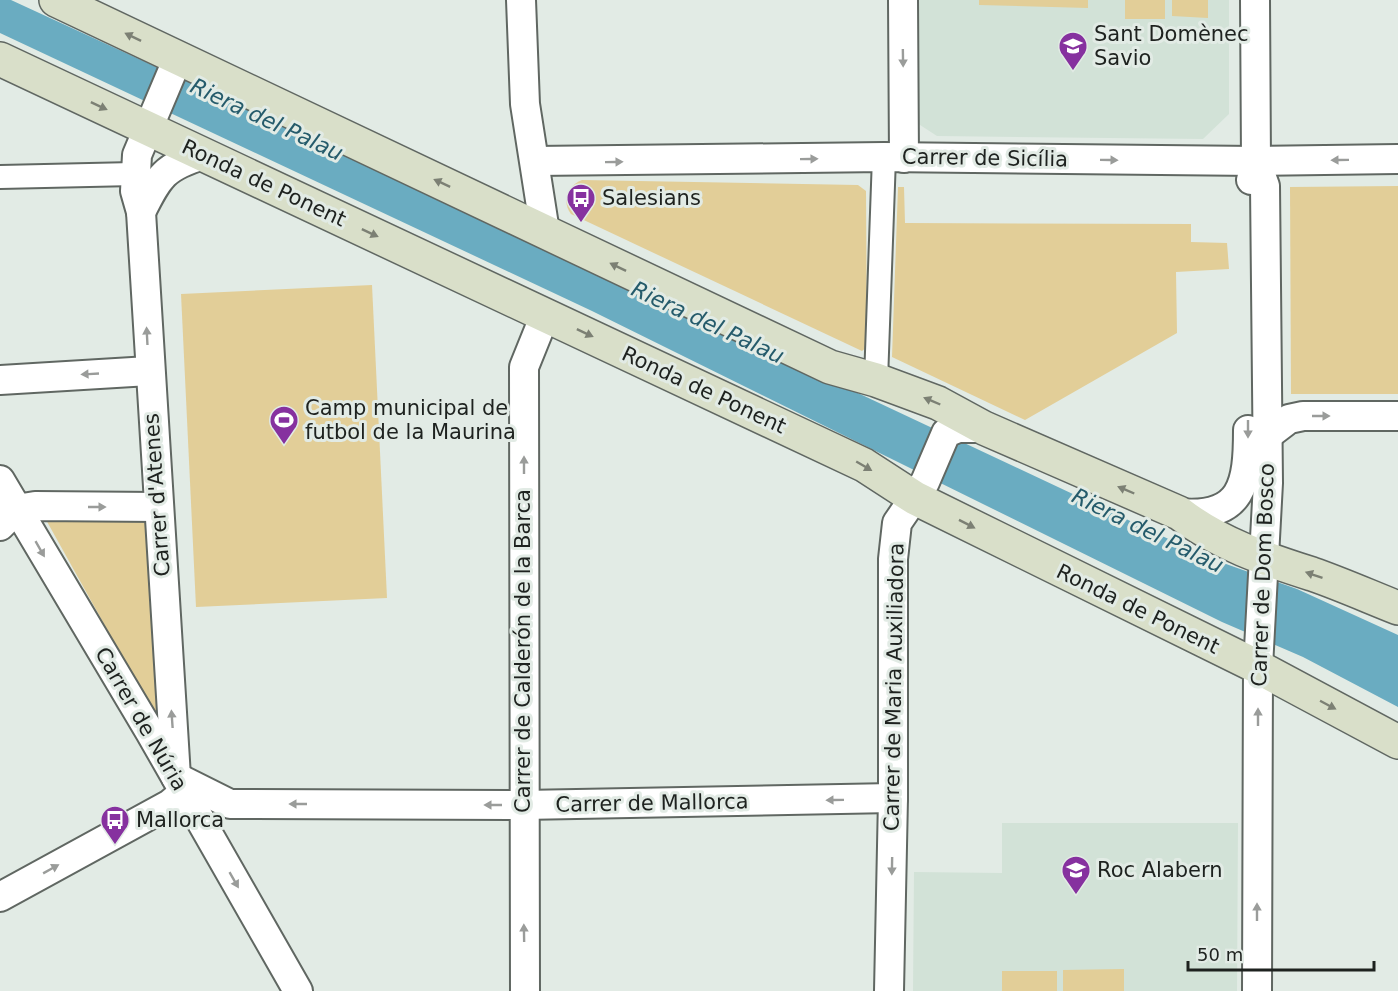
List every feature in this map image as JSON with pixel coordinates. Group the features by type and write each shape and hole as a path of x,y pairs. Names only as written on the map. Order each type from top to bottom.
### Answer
{"main road":[{"path":"56,0 176,61 830,367 876,380 938,403 984,428 1179,513 1198,528 1263,559 1398,608"},
{"name":"Ronda de Ponent","path":"0,59 152,121 203,155 920,490 1398,742"}],"street":[{"path":"521,0 525,104 545,232"},
{"path":"876,380 894,158 903,0"},
{"name":"Carrer de Dom Bosco","path":"1179,513 1210,513 1232,503 1244,485 1248,467 1248,189 1256,161 1255,0"},
{"name":"Carrer d'Atenes","path":"176,61 137,155 134,174 135,191 141,212 158,507 179,785"},
{"path":"141,212 154,187 168,169 203,155"},
{"name":"Carrer de Sicília","path":"535,161 894,158 1256,161 1398,159"},
{"name":"Carrer de Dom Bosco","path":"1256,161 1265,186 1268,435 1268,483 1258,668 1257,991"},
{"path":"545,232 547,192 563,169 573,162"},
{"path":"0,177 134,174"},
{"name":"Carrer de Calderón de la Barca","path":"525,991 524,367 545,315"},
{"path":"0,380 149,371"},
{"path":"1268,435 1289,419 1303,416 1398,416"},
{"name":"Carrer de Maria Auxiliadora","path":"890,991 893,559 897,523 920,490 946,434 958,428 984,428"},
{"name":"Carrer de Núria","path":"0,480 9,517 179,785 298,991"},
{"path":"9,517 35,506 158,507"},
{"path":"0,897 170,804 179,785"},
{"name":"Carrer de Mallorca","path":"179,785 230,804 523,805 893,798"},
{"path":"211,838 218,815 230,804"}],"shaded area":[{"name":"Sant Domènec Savio","path":"919,0 1229,0 1229,114 1203,139 937,136 917,123"},
{"path":"979,0 1088,0 1088,8 979,5"},
{"path":"1125,0 1165,0 1165,19 1125,19"},
{"path":"1172,0 1208,0 1208,18 1172,16"},
{"path":"582,180 858,185 866,191 867,347 862,351 571,214 566,199 573,186"},
{"path":"1398,186 1398,394 1291,394 1290,187"},
{"path":"898,187 904,187 905,223 1191,224 1191,242 1227,243 1229,269 1176,272 1177,333 1025,420 892,357"},
{"name":"Camp municipal de futbol de la Maurina","path":"372,285 387,598 196,607 181,294"},
{"path":"45,518 147,521 168,739"},
{"name":"Roc Alabern","path":"1002,823 1238,823 1237,991 913,991 914,872 1002,873"},
{"path":"1124,969 1124,991 1063,991 1063,970"},
{"path":"1002,971 1057,971 1057,991 1002,991"}],"water":[{"name":"Riera del Palau","path":"0,0 11,0 596,270 1209,558 1297,589 1398,635 1398,707 1303,657 1222,622 592,311 0,33"}],"place":[{"name":"Sant Domènec Savio","path":"1073,72"},
{"name":"Salesians","path":"581,224"},
{"name":"Camp municipal de futbol de la Maurina","path":"284,446"},
{"name":"Mallorca","path":"115,846"},
{"name":"Roc Alabern","path":"1076,896"}]}
